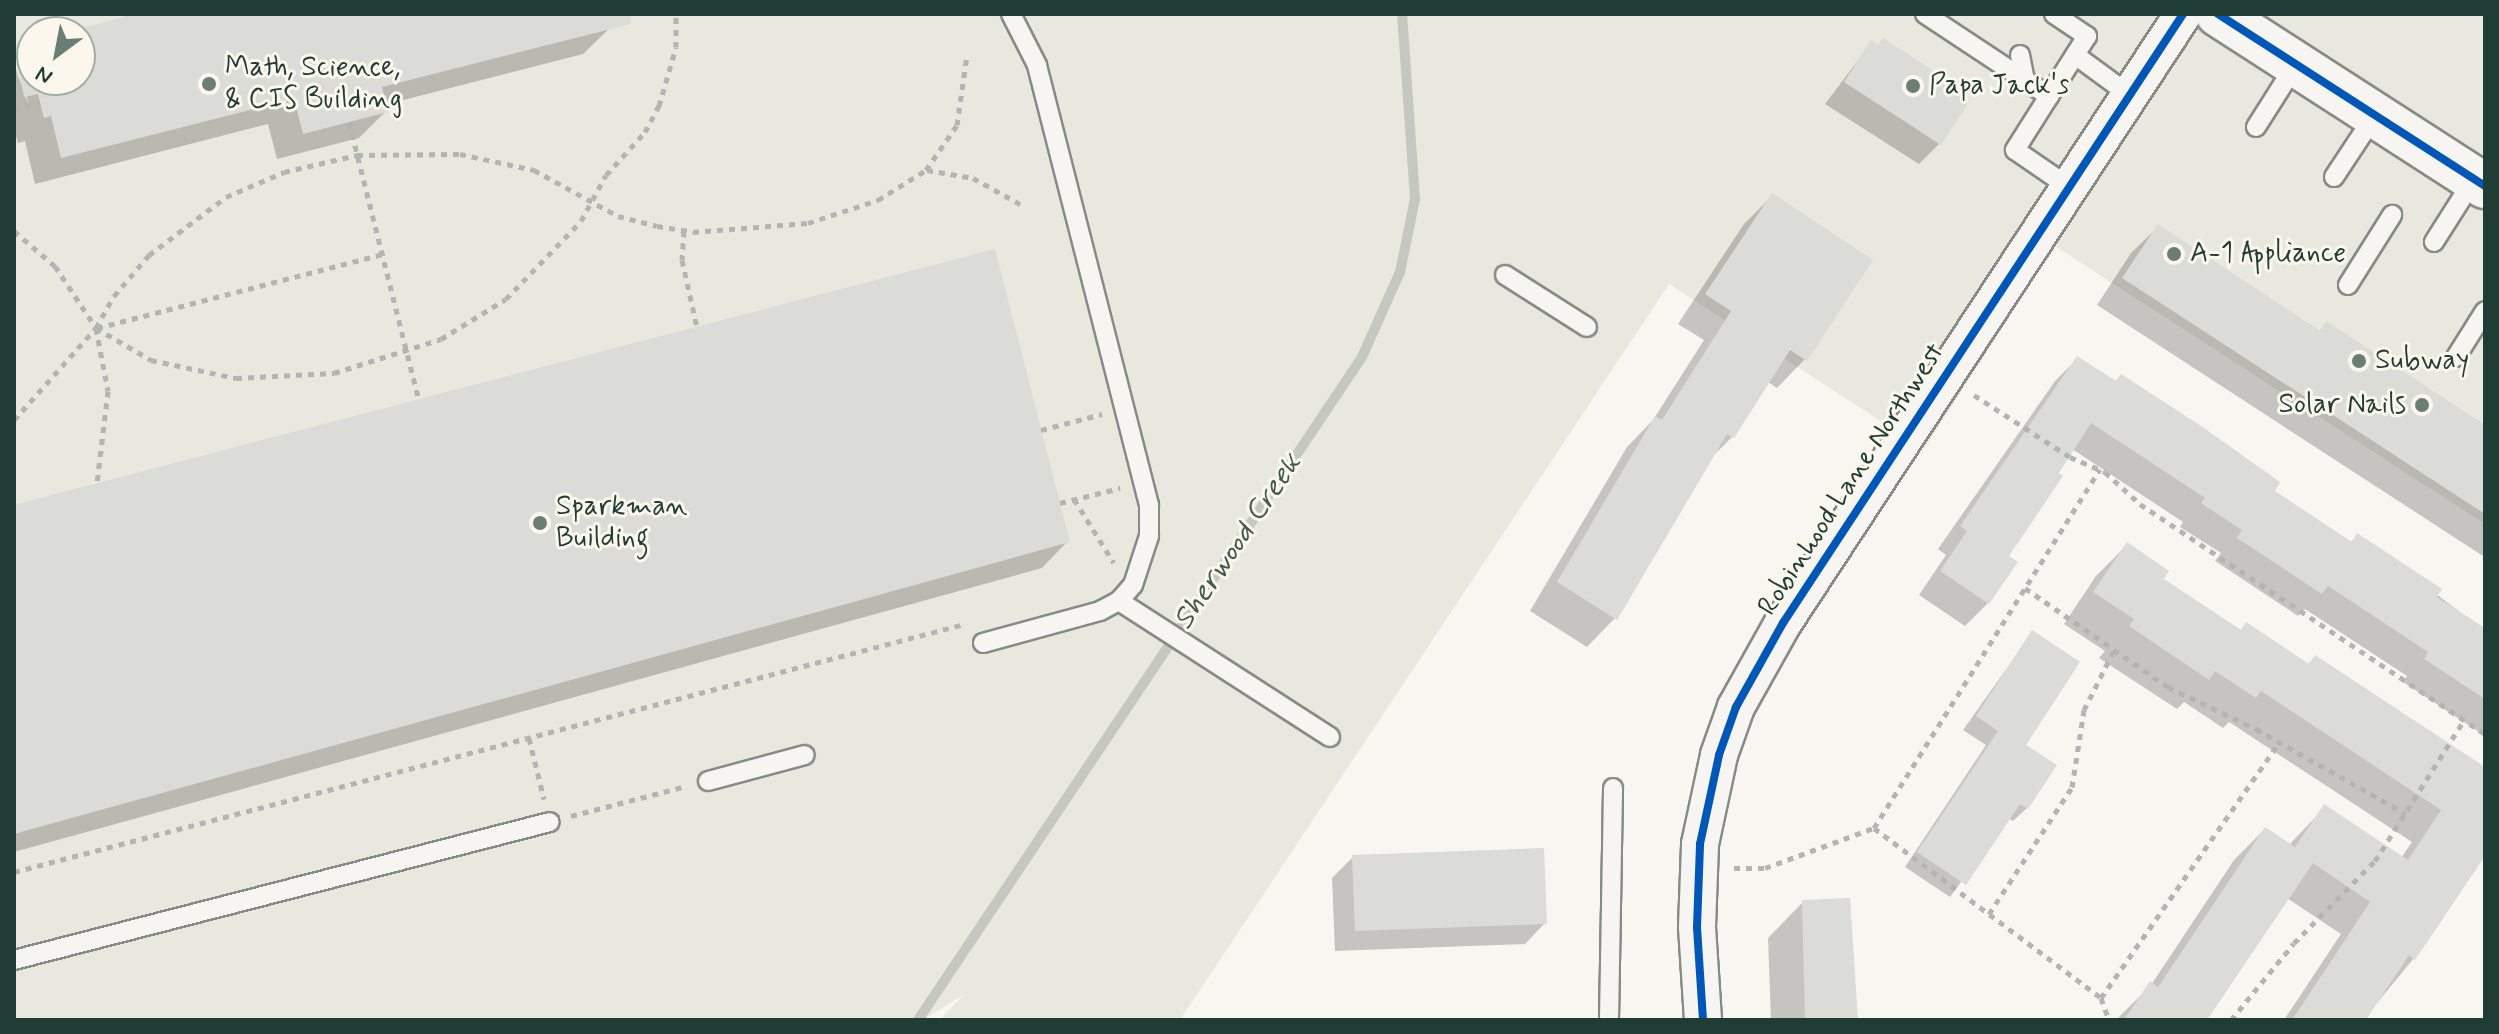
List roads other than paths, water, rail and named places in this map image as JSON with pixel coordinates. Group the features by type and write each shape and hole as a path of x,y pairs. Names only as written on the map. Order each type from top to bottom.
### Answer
{"main road":[{"path":"2218,14 2479,182"}],"street":[{"name":"Robinhood Lane Northwest","path":"1703,1020 1697,868 1719,755 1748,684 2183,14"}],"lane":[{"path":"983,643 1100,611 1119,601 1142,561 1149,536 1149,505 1037,65 1011,14"},
{"path":"1925,14 2049,96"},
{"path":"2054,14 2087,36 2015,150 2072,189"},
{"path":"2020,55 2025,81"},
{"path":"2075,55 2131,96"},
{"path":"2256,127 2296,64"},
{"path":"2334,177 2375,115"},
{"path":"2434,242 2479,182"},
{"path":"2348,285 2392,215"},
{"path":"1505,275 1587,327"},
{"path":"2456,357 2485,311"},
{"path":"1119,601 1330,737"},
{"path":"708,781 805,755"},
{"path":"1609,1020 1613,788"},
{"path":"14,960 550,822"}],"waterway":[{"name":"Sherwood Creek","path":"918,1020 1362,357 1400,272 1415,199 1402,14"}],"place":[{"name":"Math, Science, & CIS Building","path":"209,84"},
{"name":"Papa Jack's","path":"1913,86"},
{"name":"A-1 Appliance","path":"2174,254"},
{"name":"Subway","path":"2359,361"},
{"name":"Solar Nails","path":"2422,405"},
{"name":"Sparkman Building","path":"540,523"}]}
